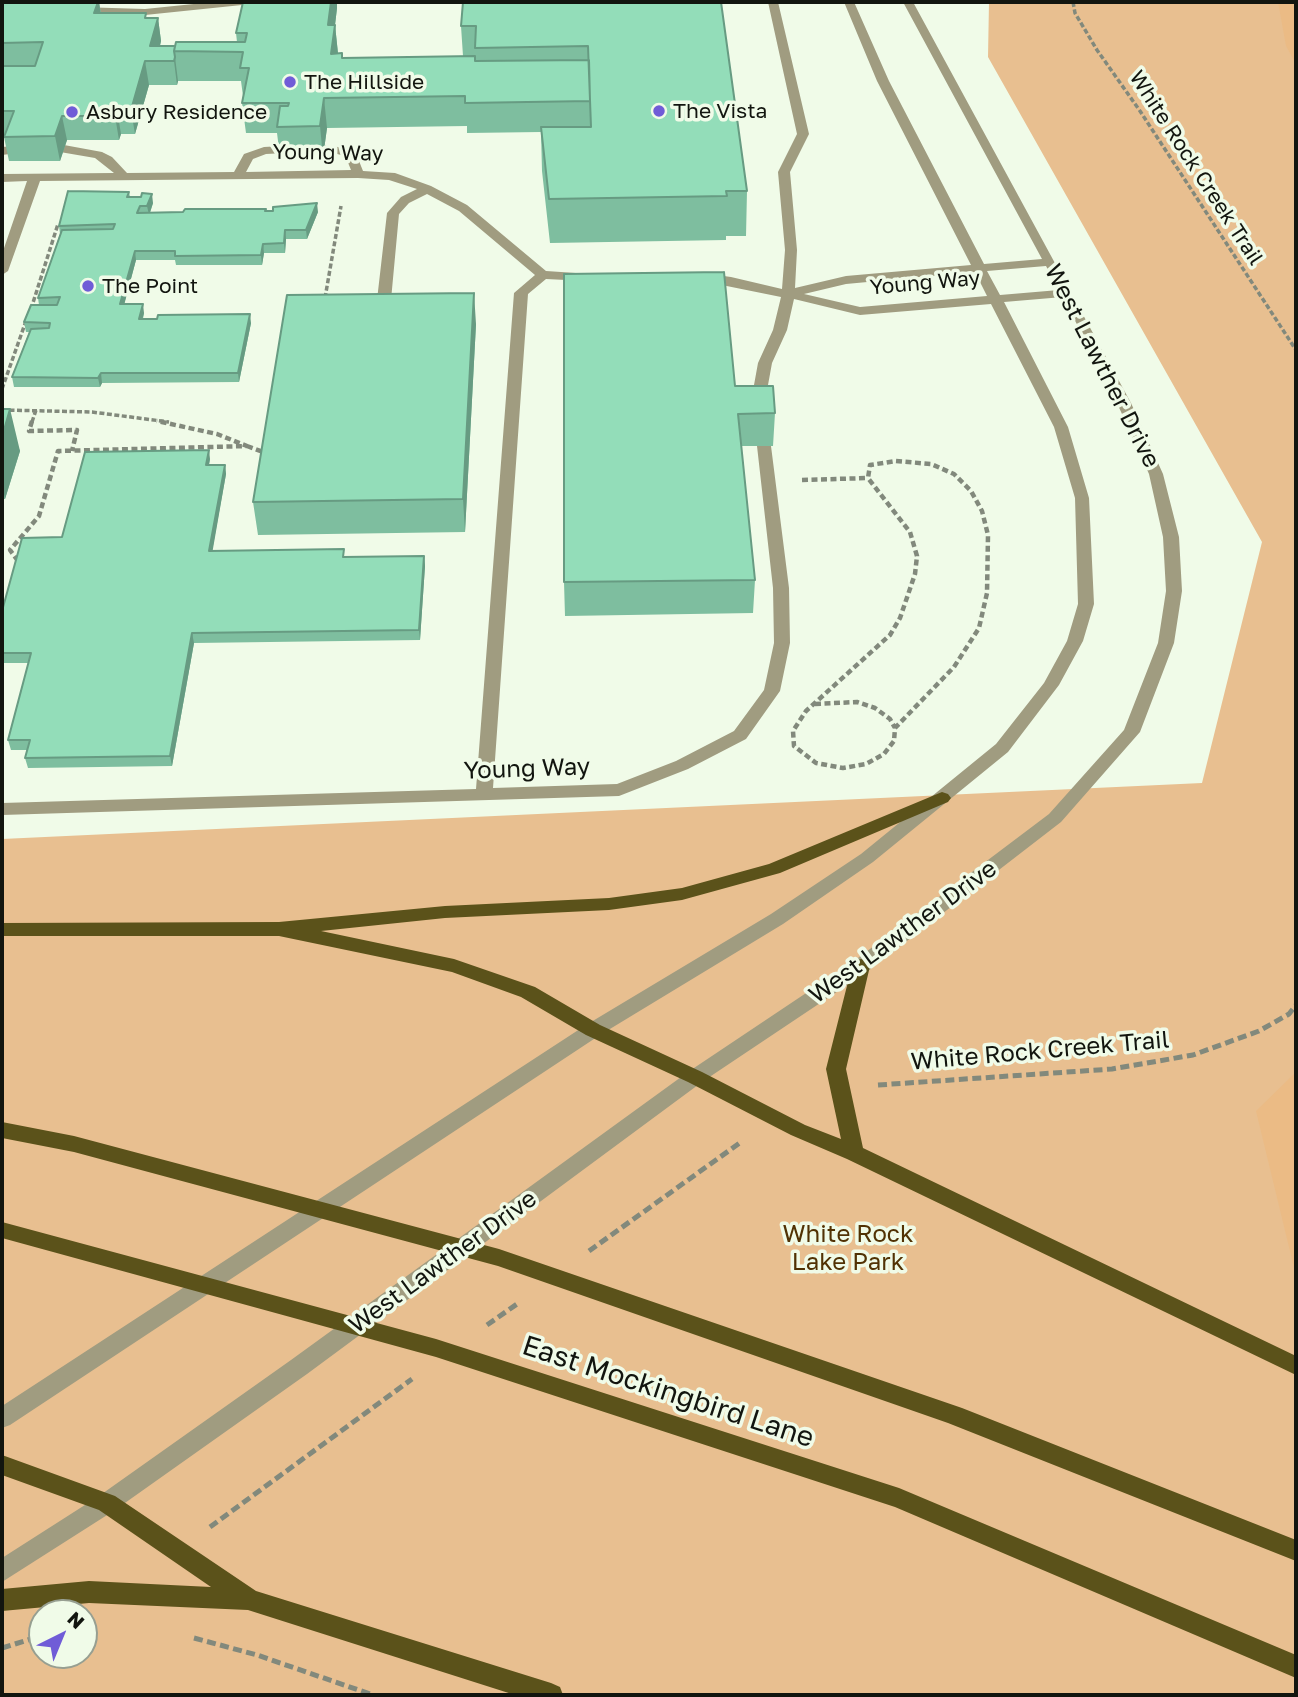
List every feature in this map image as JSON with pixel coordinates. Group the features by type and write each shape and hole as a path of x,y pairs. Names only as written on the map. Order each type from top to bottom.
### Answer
{"main road":[{"path":"2,930 279,929 445,912 609,904 682,894 774,869 942,798"},
{"path":"279,929 454,966 528,992 593,1030 695,1077 798,1130 854,1153 1296,1366"},
{"path":"854,1153 836,1069 861,966"},
{"path":"2,1130 74,1144 499,1258 954,1415 1296,1551"},
{"name":"East Mockingbird Lane","path":"2,1230 436,1348 899,1498 1296,1667"},
{"path":"2,1465 107,1503 248,1600"},
{"path":"2,1600 89,1592 248,1600 551,1695"}],"street":[{"path":"67,9 145,12 242,2"},
{"path":"761,419 759,396 765,363 780,330 788,295 791,250 784,172 803,134 773,2"},
{"path":"2,1418 593,1030 776,919 867,858 1002,748 1051,685 1075,641 1086,604 1082,498 1061,426 977,268 883,81 849,2"},
{"name":"West Lawther Drive","path":"2,1571 107,1503 299,1367 695,1077 861,966 1055,818 1132,732 1166,643 1174,591 1171,537 1156,474 1124,403 1068,293 908,2"},
{"path":"64,149 98,155 108,160 123,176"},
{"path":"324,149 345,152 353,159 352,174"},
{"path":"238,174 247,157 264,151 282,150"},
{"name":"Young Way","path":"2,178 238,174 391,176 427,189 463,208 543,275"},
{"path":"2,271 35,177"},
{"path":"384,300 393,213 405,200 427,189"},
{"name":"Young Way","path":"788,295 846,280 1050,262"},
{"path":"484,795 521,293 543,275 594,277"},
{"name":"Young Way","path":"691,276 731,281 860,311 1068,293"},
{"name":"Young Way","path":"2,809 619,790 682,765 740,735 772,691 782,643 781,589 764,446"}],"path":[{"name":"White Rock Creek Trail","path":"1073,2 1075,13 1097,50 1140,111 1296,350"},
{"path":"324,301 352,174"},
{"path":"2,390 28,322 58,223"},
{"path":"18,322 28,322"},
{"path":"2,410 92,412 168,422 217,434 270,455"},
{"path":"36,410 29,431 77,430 72,451"},
{"path":"20,563 9,550 39,516 58,451 247,446"},
{"path":"813,704 857,702 875,709 890,719 895,728 894,741 884,754 866,764 843,768 816,763 794,746 793,731 813,704 890,635 900,618 915,574 917,556 910,532 868,478 870,465 896,461 930,464 954,474 982,511 988,535 987,593 979,628 954,667 895,728"},
{"path":"768,481 868,478"},
{"name":"White Rock Creek Trail","path":"868,1086 1112,1069 1194,1055 1259,1031 1289,1014 1296,1005"},
{"path":"181,1636 257,1655 373,1695"},
{"path":"2,1648 28,1640"}],"green space":[{"name":"White Rock Lake Park","path":"989,2 1296,2 1296,1695 2,1695 2,839 1202,783 1262,542 988,57"}],"shaded area":[{"path":"1278,2 1296,2 1296,64 1286,46"},
{"path":"1296,1072 1296,1276 1256,1111"}],"building":[{"name":"Asbury Residence","path":"2,2 98,2 94,13 146,13 145,18 158,18 150,46 175,46 174,61 145,61 131,110 117,110 115,116 62,116 55,136 4,137 14,111 2,111 2,66 35,66 43,42 2,43"},
{"path":"243,2 331,2 328,25 335,25 331,54 342,53 342,58 475,56 475,61 589,60 590,101 465,103 465,96 324,98 320,126 277,127 280,106 288,106 289,103 242,103 249,68 240,68 243,52 174,51 176,42 245,42 247,33 236,33"},
{"name":"The Vista","path":"463,2 721,2 747,191 726,191 727,196 549,199 541,127 591,127 588,46 475,48 476,26 461,26"},
{"name":"The Point","path":"68,191 129,192 127,197 141,197 142,193 152,194 147,206 140,206 137,213 183,212 185,209 273,211 273,207 317,203 306,230 285,230 284,243 263,244 261,255 175,256 175,251 135,251 120,304 143,304 139,319 157,319 158,315 250,314 238,373 101,373 98,378 12,377 31,329 49,328 50,323 24,322 31,305 57,305 60,297 38,298 62,230 113,229 115,224 59,226"},
{"path":"724,272 735,386 773,386 775,413 738,414 755,580 564,582 564,274"},
{"path":"474,293 463,499 253,502 287,295"},
{"path":"2,409 10,409 2,437"},
{"path":"209,450 206,465 225,465 209,551 344,549 343,557 424,556 419,630 192,633 170,756 25,758 30,740 8,740 31,653 2,653 2,611 22,538 62,537 85,452"}],"place":[{"name":"The Hillside","path":"290,82"},
{"name":"The Vista","path":"659,111"},
{"name":"Asbury Residence","path":"72,112"},
{"name":"The Point","path":"88,286"}]}
